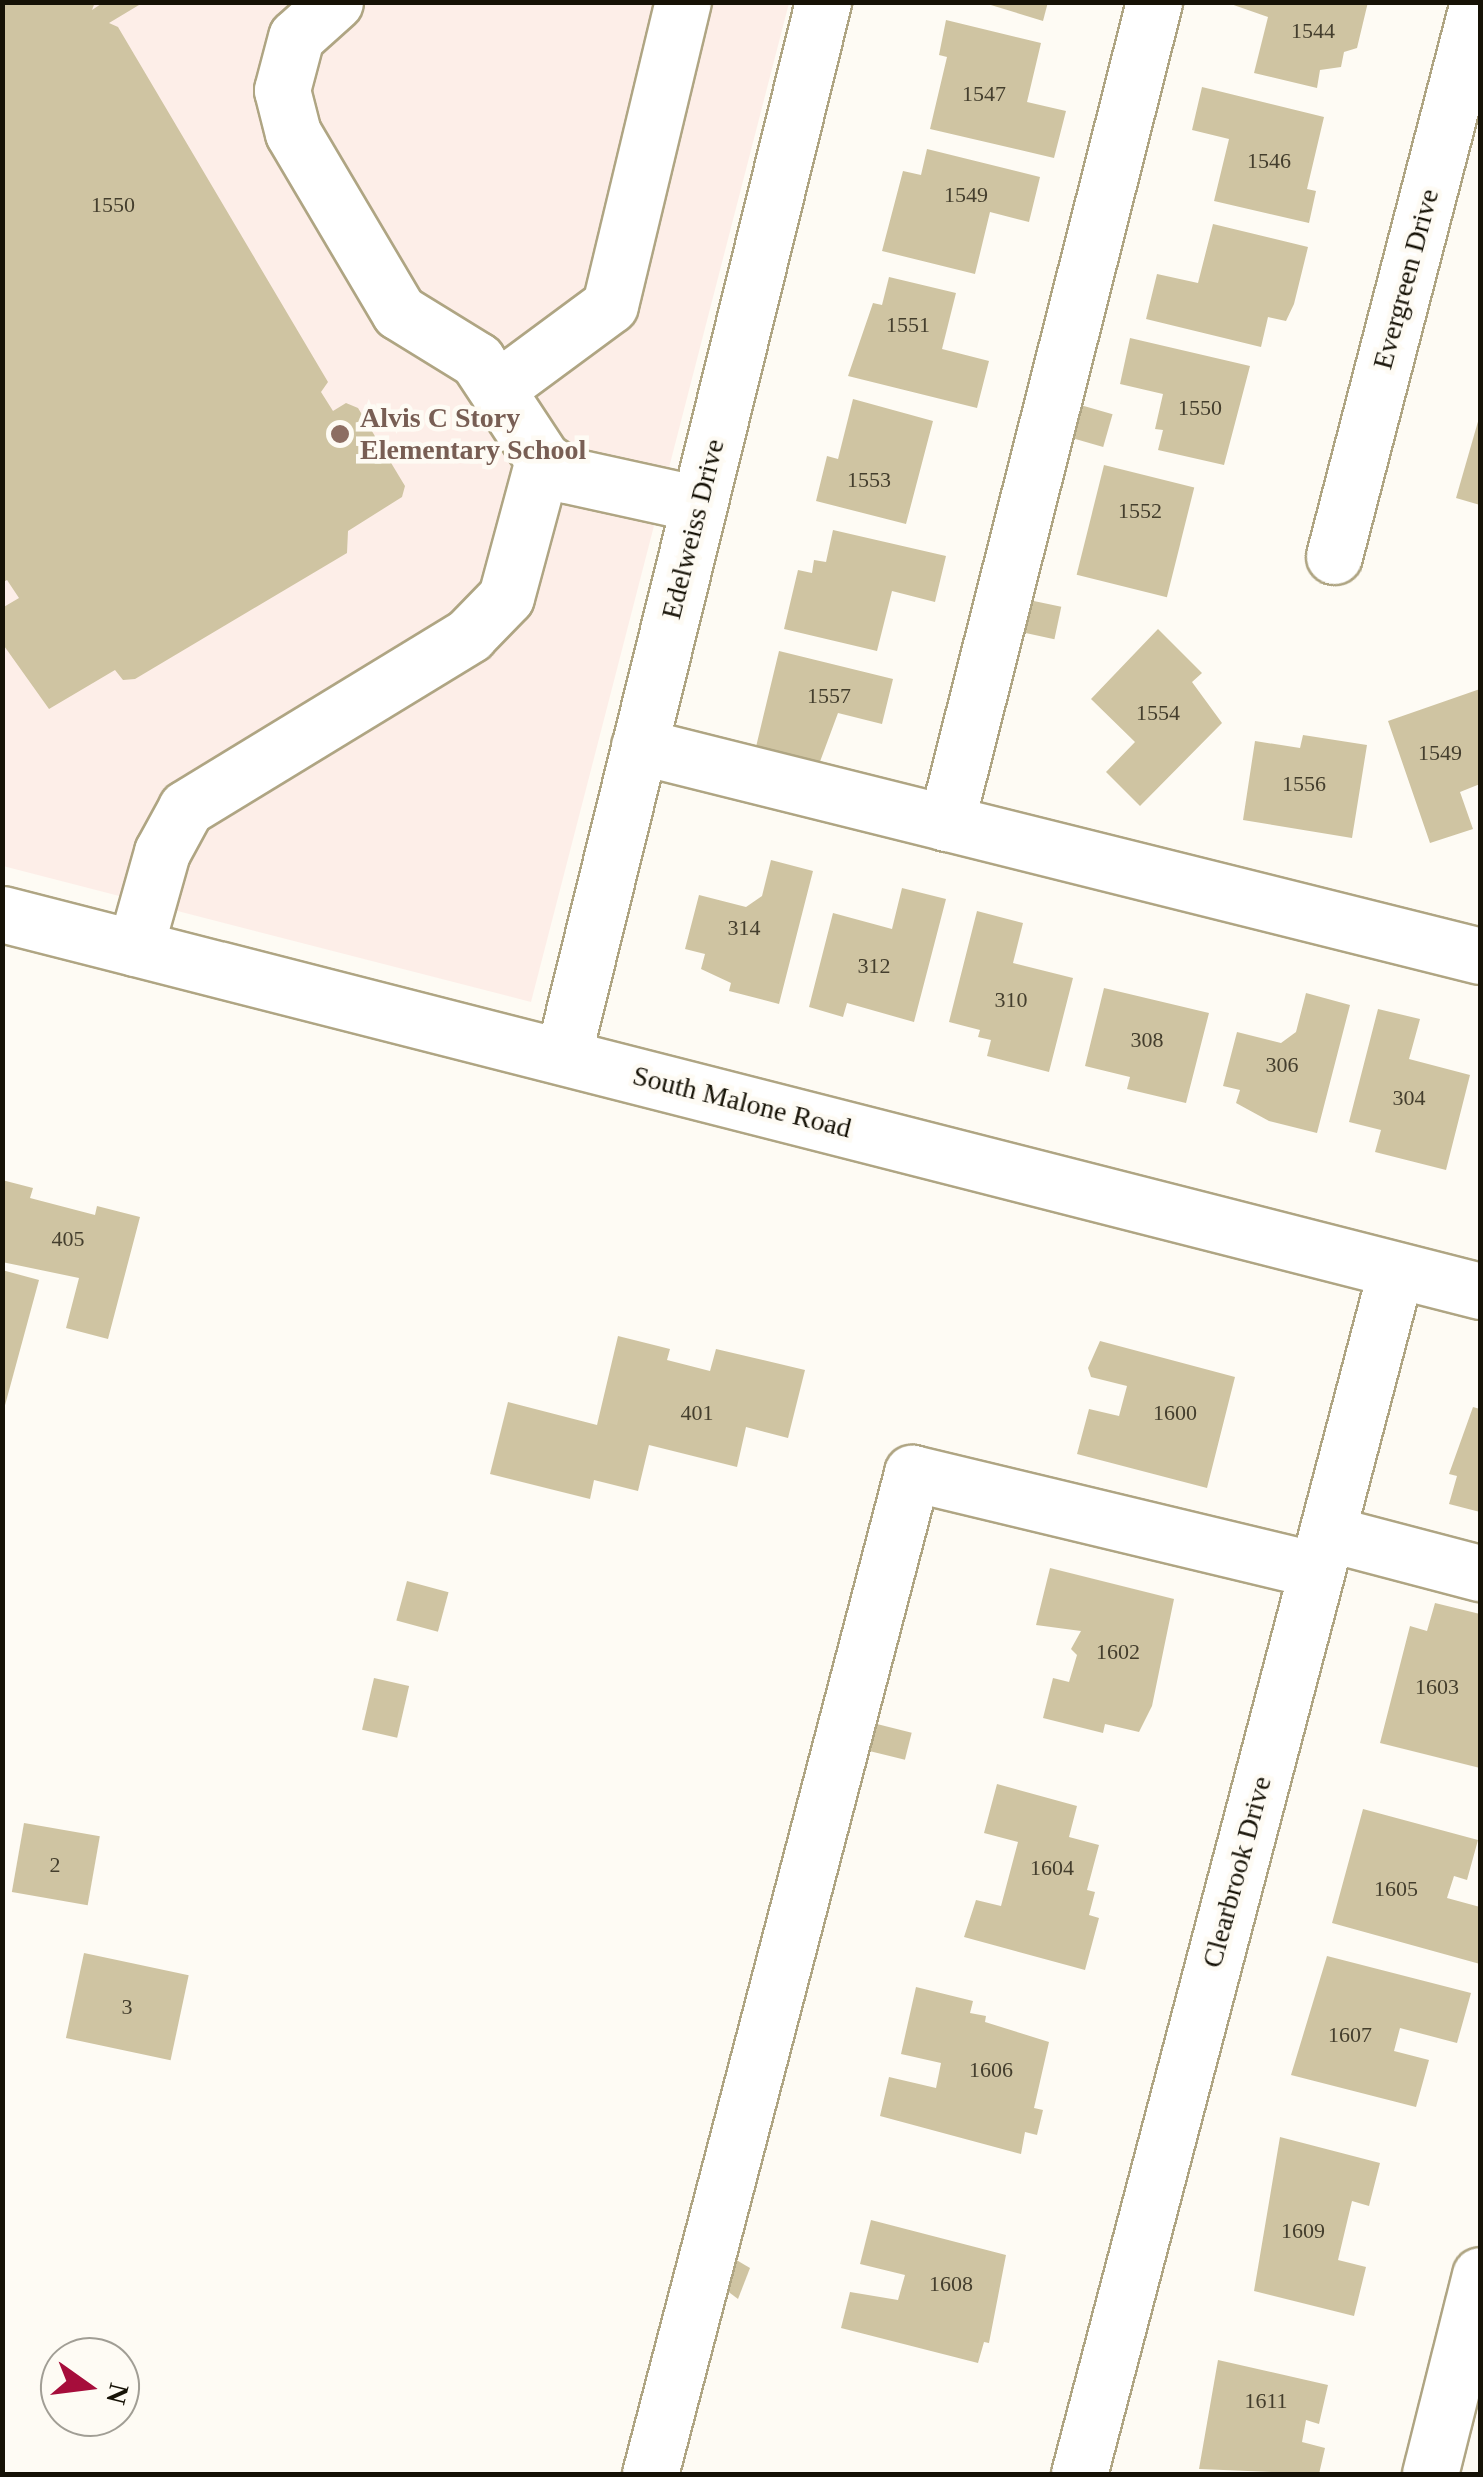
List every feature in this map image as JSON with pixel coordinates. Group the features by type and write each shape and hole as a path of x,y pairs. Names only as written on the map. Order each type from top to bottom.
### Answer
{"street":[{"path":"335,2 296,36 282,90 293,133 399,312 477,360 542,460 567,476 699,504"},
{"path":"498,388 610,304 684,2"},
{"name":"Edelweiss Drive","path":"563,1056 824,2"},
{"path":"946,823 1154,2"},
{"name":"Evergreen Drive","path":"1334,556 1478,2"},
{"path":"136,948 162,852 186,808 469,635 506,596 542,460"},
{"path":"639,746 1480,956"},
{"name":"South Malone Road","path":"2,914 1480,1291"},
{"name":"Clearbrook Drive","path":"1079,2474 1396,1270"},
{"path":"650,2474 912,1473 1322,1552 1480,1573"},
{"path":"1430,2474 1480,2275"}],"shaded area":[{"name":"Alvis C Story Elementary School","path":"2,3 789,3 531,1002 3,866"}],"building":[{"path":"2,2 95,2 92,10 104,2 144,2 109,23 118,27 328,382 321,392 333,411 346,403 358,408 405,486 402,497 348,531 347,553 135,679 123,680 115,670 49,709 2,643 2,608 19,598 7,580 2,583"},
{"path":"981,2 1048,2 1043,21"},
{"path":"1225,2 1368,2 1357,48 1344,52 1341,67 1320,70 1317,88 1254,73 1268,17"},
{"path":"946,20 1041,43 1027,102 1066,111 1054,158 930,129 947,57 939,55"},
{"path":"1202,87 1324,117 1307,189 1316,191 1309,223 1214,201 1229,139 1192,130"},
{"path":"927,149 1040,177 1029,222 990,212 975,274 882,251 903,171 921,175"},
{"path":"1213,224 1308,247 1294,304 1286,321 1268,317 1261,347 1146,319 1157,274 1198,283"},
{"path":"889,277 956,293 942,349 989,361 977,408 848,376 873,303 882,305"},
{"path":"1130,338 1250,366 1224,465 1158,450 1163,430 1155,429 1163,394 1120,384"},
{"path":"853,399 933,421 906,524 816,501 827,456 838,459"},
{"path":"1077,404 1113,414 1103,447 1068,437"},
{"path":"1480,418 1480,505 1456,498"},
{"path":"1104,465 1194,487 1167,597 1077,575"},
{"path":"833,530 946,556 935,602 892,591 877,651 784,629 798,570 812,573 814,560 826,562"},
{"path":"1029,600 1061,607 1054,639 1022,632"},
{"path":"1158,629 1202,673 1192,682 1222,723 1140,806 1106,772 1135,742 1091,699"},
{"path":"779,651 893,679 882,724 838,713 818,767 755,751"},
{"path":"1480,689 1480,784 1460,792 1473,829 1430,843 1388,721"},
{"path":"1303,735 1367,745 1352,838 1243,820 1255,741 1300,748"},
{"path":"771,860 813,871 779,1004 729,991 731,983 701,969 705,954 685,949 699,895 746,907 762,896"},
{"path":"902,888 946,899 914,1022 847,1003 843,1017 809,1007 833,913 892,929"},
{"path":"977,911 1023,923 1013,963 1073,978 1049,1072 987,1056 991,1040 978,1037 980,1030 949,1022"},
{"path":"1104,988 1209,1013 1186,1103 1127,1089 1130,1077 1085,1066"},
{"path":"1306,993 1350,1005 1317,1133 1269,1121 1236,1103 1240,1090 1223,1086 1237,1032 1281,1043 1296,1032"},
{"path":"1378,1009 1420,1019 1409,1059 1470,1075 1446,1170 1375,1152 1381,1130 1349,1122"},
{"path":"2,1180 33,1188 30,1198 95,1215 97,1206 140,1217 108,1339 66,1328 79,1278 2,1262"},
{"path":"2,1270 39,1280 4,1409 2,1409"},
{"path":"618,1336 670,1349 667,1360 710,1371 716,1349 805,1370 788,1438 746,1427 737,1467 649,1445 638,1491 594,1480 590,1499 490,1474 508,1402 597,1425"},
{"path":"1100,1341 1235,1377 1207,1488 1077,1454 1089,1409 1119,1416 1127,1386 1091,1377 1088,1368"},
{"path":"1473,1407 1480,1409 1480,1512 1449,1504 1457,1476 1449,1474"},
{"path":"1050,1568 1174,1599 1152,1706 1139,1732 1105,1724 1103,1733 1043,1718 1053,1678 1069,1682 1077,1655 1071,1649 1081,1631 1036,1625"},
{"path":"407,1581 449,1592 438,1632 396,1621"},
{"path":"1435,1603 1480,1614 1480,1768 1380,1743 1410,1626 1427,1631"},
{"path":"374,1678 409,1686 397,1738 362,1730"},
{"path":"869,1722 912,1733 905,1760 862,1749"},
{"path":"997,1784 1077,1806 1069,1837 1099,1845 1087,1890 1095,1892 1089,1915 1099,1918 1085,1970 964,1937 976,1900 1001,1906 1018,1842 984,1833"},
{"path":"1363,1809 1478,1840 1467,1880 1454,1876 1447,1898 1480,1907 1480,1964 1332,1923"},
{"path":"24,1823 100,1836 88,1905 12,1892"},
{"path":"84,1953 189,1975 171,2060 66,2038"},
{"path":"1327,1956 1471,1993 1457,2043 1400,2028 1394,2051 1429,2060 1416,2107 1291,2075"},
{"path":"916,1987 973,2001 970,2013 986,2016 985,2022 1049,2042 1034,2108 1043,2110 1037,2135 1025,2132 1021,2154 880,2116 889,2077 936,2088 941,2063 901,2054"},
{"path":"1280,2137 1380,2163 1369,2206 1352,2201 1338,2260 1366,2267 1354,2316 1254,2291"},
{"path":"871,2220 1006,2255 989,2343 984,2342 978,2363 841,2328 850,2292 898,2300 905,2275 860,2264"},
{"path":"733,2258 750,2268 738,2299 722,2287"},
{"path":"1218,2360 1328,2385 1319,2424 1306,2420 1302,2442 1325,2448 1319,2474 1199,2469"}],"place":[{"name":"Alvis C Story Elementary School","path":"340,434"}]}
